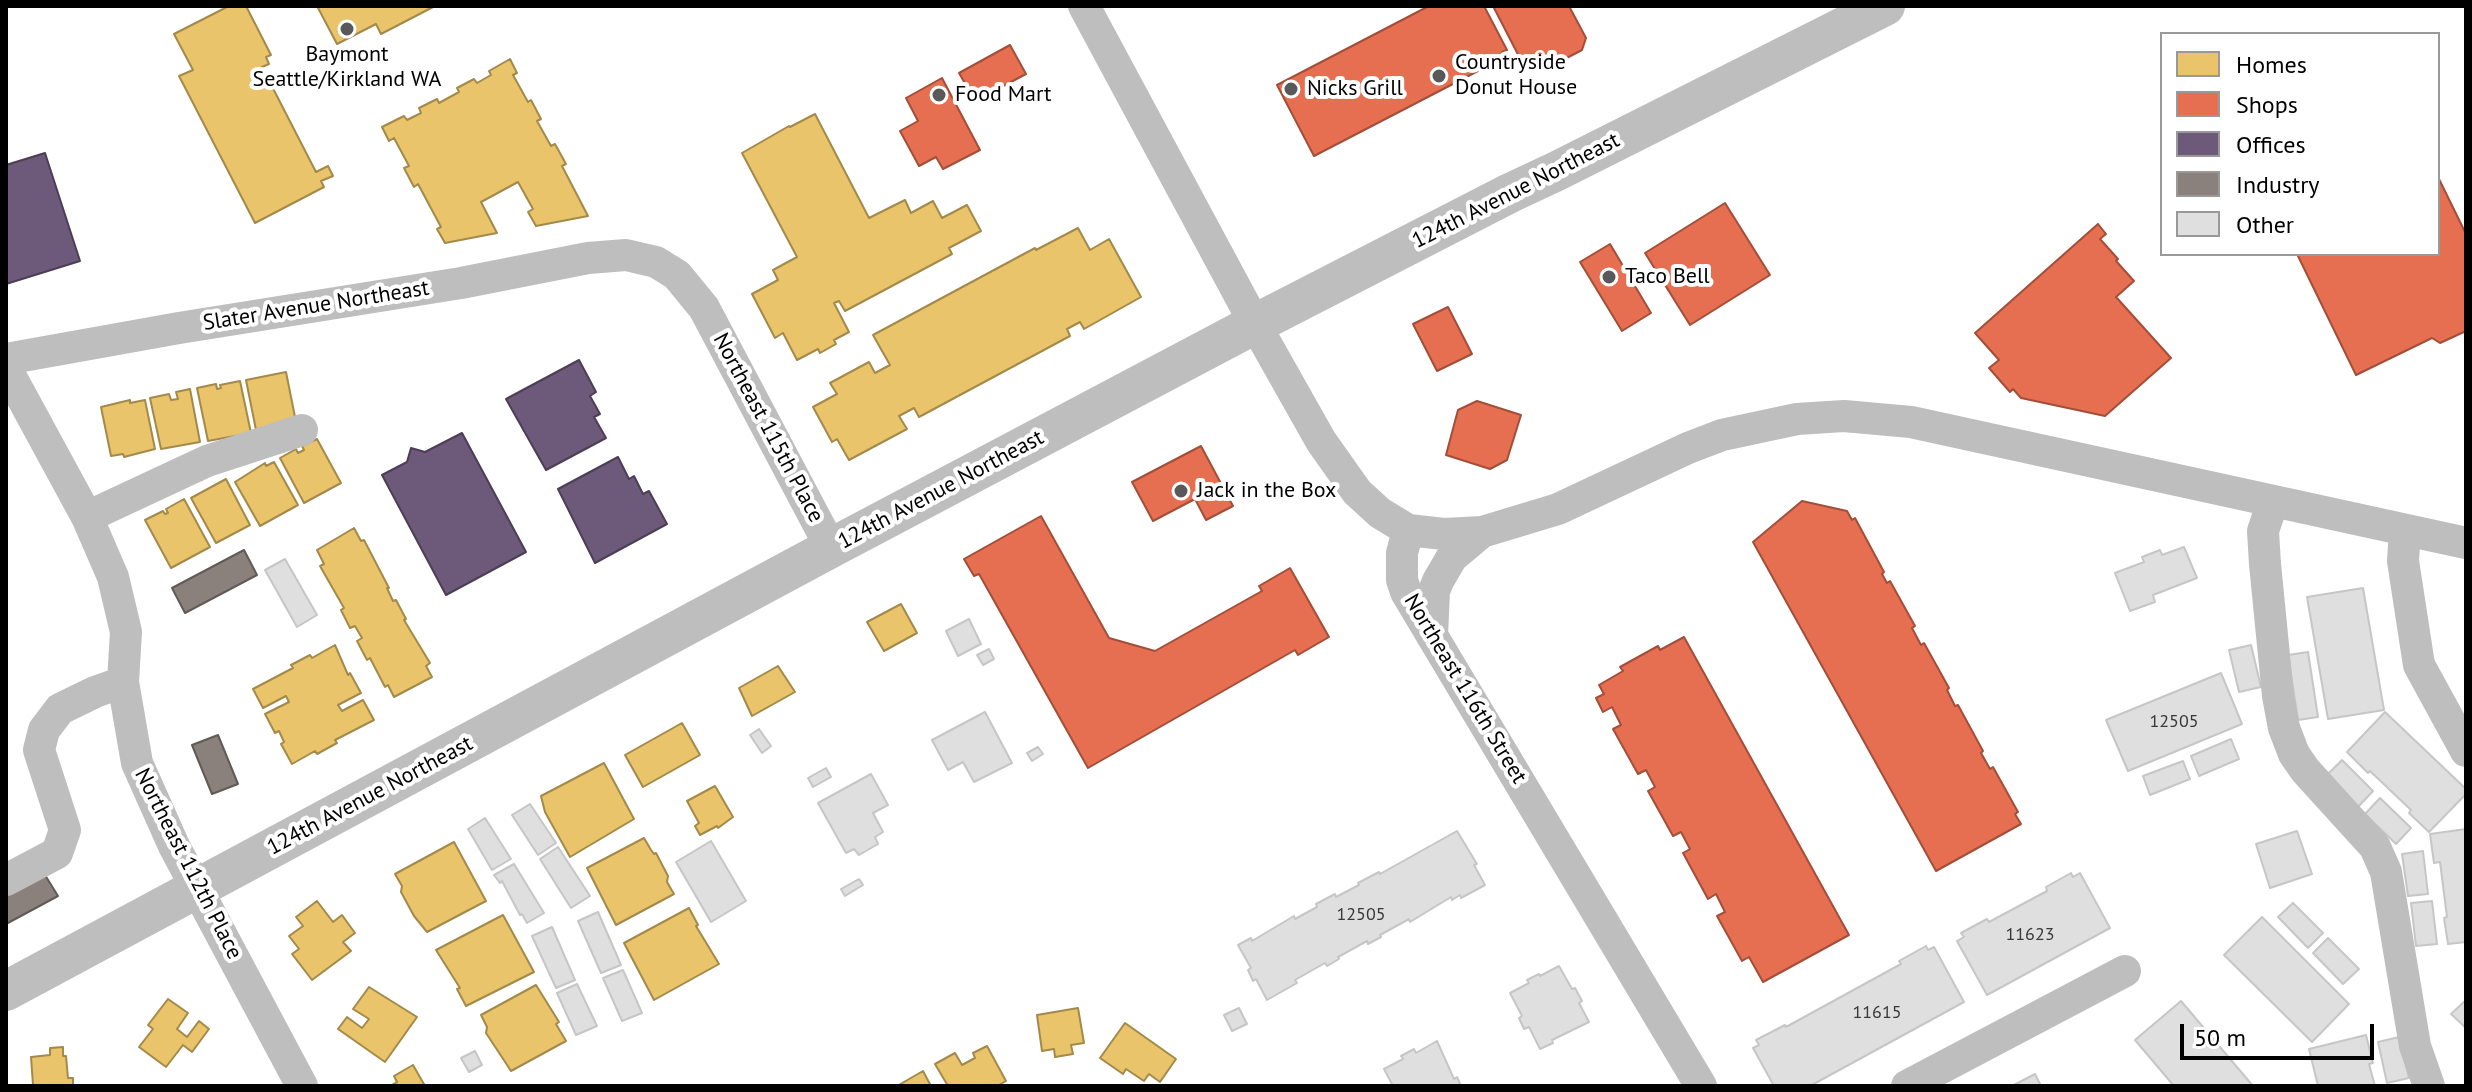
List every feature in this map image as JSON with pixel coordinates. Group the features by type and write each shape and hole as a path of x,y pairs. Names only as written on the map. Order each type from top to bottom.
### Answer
{"main road":[{"name":"124th Avenue Northeast","path":"6,991 1255,324 1885,6"}],"street":[{"path":"1084,6 1321,441 1357,492 1380,513 1408,530 1444,534 1482,532 1558,509 1722,435 1797,419 1844,416 1911,422 2466,543"},
{"name":"Northeast 115th Place","path":"626,255 656,262 677,275 704,308 831,548"},
{"name":"Slater Avenue Northeast","path":"6,359 461,283 588,258 626,255"},
{"name":"Northeast 112th Place","path":"6,368 87,517 113,577 126,632 123,682 137,763 174,846 302,1086"},
{"path":"87,517 207,461 302,430"},
{"path":"2273,501 2263,531 2278,696 2284,728 2294,754 2305,770 2375,847 2386,872 2415,1046 2429,1086"},
{"name":"Northeast 116th Street","path":"1408,530 1402,553 1402,580 1406,592 1687,1081"},
{"path":"2405,530 2403,561 2419,665 2466,751"},
{"path":"1432,636 1434,591 1438,581 1452,557 1482,532"},
{"path":"6,880 57,853 65,830 39,750 44,730 60,709 123,682"},
{"path":"1907,1086 2125,971"}],"building: Homes":[{"path":"229,6 246,6 271,55 266,57 269,64 262,67 316,172 328,166 333,176 321,181 324,187 255,223 179,76 193,70 174,34"},
{"name":"Baymont Seattle/Kirkland WA","path":"317,6 435,6 381,34 376,24 337,44"},
{"path":"510,59 517,73 513,75 528,102 531,100 541,119 537,121 551,146 555,144 566,164 562,166 588,216 536,226 528,212 533,209 518,182 481,202 497,233 445,243 437,229 441,227 418,184 414,187 404,168 409,166 394,138 389,141 382,127 404,116 407,120 421,113 419,108 437,99 439,103 474,79 477,83 491,75 489,71"},
{"path":"815,114 869,218 905,200 911,213 933,201 942,218 967,205 981,231 949,248 952,254 845,311 839,301 834,303 849,332 820,353 818,349 797,360 783,333 775,338 752,294 778,280 773,270 797,257 742,153"},
{"path":"1078,228 1090,250 1109,239 1141,297 1084,329 1080,322 1067,329 1070,336 919,417 914,408 899,416 907,429 849,460 837,439 832,442 813,407 837,394 830,383 869,362 875,373 890,365 873,335"},
{"path":"286,372 296,422 256,430 246,380"},
{"path":"240,381 251,433 208,441 197,388 216,384 217,389 221,388 220,385"},
{"path":"190,389 200,442 161,449 150,398 169,394 171,400 178,399 176,392"},
{"path":"130,400 130,403 145,400 155,449 124,457 123,454 111,456 101,407"},
{"path":"317,439 341,483 304,503 280,458 296,449 298,453 304,450 302,446"},
{"path":"274,462 298,505 260,526 235,482 265,463 266,466"},
{"path":"226,479 250,525 216,543 191,498"},
{"path":"184,499 210,547 171,568 145,520 163,511 168,513 166,509"},
{"path":"354,528 361,541 364,540 393,601 396,600 404,620 430,663 426,666 432,677 394,697 388,685 385,687 370,658 367,660 357,641 362,638 355,626 350,628 341,610 344,608 320,566 324,564 317,550"},
{"path":"901,604 917,633 884,651 867,622"},
{"path":"335,645 348,675 350,673 361,693 338,705 342,711 363,700 374,720 335,740 337,743 317,754 315,751 292,764 281,744 284,742 279,731 275,733 265,714 289,702 286,696 263,708 253,689 293,668 291,665"},
{"path":"778,666 795,692 752,716 739,688"},
{"path":"682,723 700,755 643,787 625,755"},
{"path":"604,763 634,819 570,857 545,812 541,796"},
{"path":"715,786 733,817 718,828 700,835 695,826 699,823 687,801"},
{"path":"644,838 656,853 674,894 616,925 587,868"},
{"path":"454,842 486,901 427,932 414,916 395,874"},
{"path":"317,901 333,922 342,915 355,933 343,942 351,951 312,980 292,954 299,949 289,936 303,926 296,917"},
{"path":"689,908 719,964 654,1000 624,943"},
{"path":"503,915 534,972 466,1006 457,989 460,988 436,950"},
{"path":"536,985 559,1022 556,1024 566,1041 511,1071 486,1033 487,1027 481,1015"},
{"path":"369,987 417,1017 385,1062 338,1029 347,1017 362,1028 369,1019 353,1009"},
{"path":"168,999 188,1013 177,1029 187,1037 199,1021 209,1029 192,1052 183,1045 166,1067 139,1047 153,1029 148,1025"},
{"path":"1078,1008 1084,1043 1071,1045 1073,1054 1055,1057 1054,1049 1042,1051 1037,1015"},
{"path":"1125,1023 1176,1059 1160,1082 1149,1074 1144,1081 1126,1069 1123,1074 1100,1058"},
{"path":"987,1046 1006,1081 997,1086 948,1086 935,1064 955,1053 962,1065 975,1058 973,1053"},
{"path":"63,1047 68,1078 73,1078 73,1086 21,1086 33,1085 31,1057 50,1055 50,1048"},
{"path":"413,1065 425,1086 390,1086 397,1082 394,1076"},
{"path":"923,1071 931,1086 897,1086"}],"building: Shops":[{"path":"1429,6 1484,6 1507,50 1502,52 1505,57 1314,156 1277,85"},
{"path":"1493,6 1569,6 1586,38 1582,50 1559,62 1549,58 1526,70"},
{"path":"1010,45 1026,74 975,101 959,73"},
{"path":"942,78 980,150 943,169 936,157 919,166 900,131 918,121 906,98"},
{"path":"2440,181 2466,234 2466,331 2440,343 2432,338 2356,375 2298,256 2440,256"},
{"path":"1725,203 1770,275 1690,325 1645,253"},
{"path":"2098,224 2106,234 2100,239 2134,281 2116,297 2171,358 2105,416 2021,398 2013,389 2010,392 1989,368 1999,360 1975,333"},
{"name":"Taco Bell","path":"1610,244 1651,313 1622,331 1580,262"},
{"path":"1448,307 1472,354 1437,371 1413,324"},
{"path":"1477,401 1521,415 1507,460 1490,469 1446,455 1458,410"},
{"name":"Jack in the Box","path":"1201,446 1233,506 1206,520 1195,499 1153,521 1132,482"},
{"path":"1802,501 1847,511 1852,520 1855,518 1887,583 1890,581 1915,626 1912,628 1921,645 1924,643 1949,688 1947,690 1955,706 1958,705 1983,751 1981,753 1990,769 1993,767 2018,812 2015,814 2021,824 1936,871 1753,542"},
{"path":"1041,516 1109,638 1155,651 1262,591 1259,586 1290,568 1329,637 1298,655 1295,650 1088,768 979,574 974,576 964,559"},
{"path":"1684,637 1849,935 1763,982 1749,957 1742,961 1717,916 1725,912 1716,894 1708,899 1683,853 1690,849 1681,832 1673,836 1648,791 1655,787 1646,770 1638,774 1613,729 1621,725 1612,707 1603,712 1596,698 1604,694 1599,685 1623,671 1620,667 1658,646 1660,650"}],"building: Offices":[{"path":"45,153 80,261 6,284 6,165"},
{"path":"579,360 596,392 590,396 600,414 594,417 606,438 546,470 506,399"},
{"path":"462,433 526,552 446,595 382,475 407,462 411,448 425,452"},
{"path":"618,457 629,479 634,476 643,494 649,491 667,524 595,563 558,489"}],"building: Industry":[{"path":"244,550 257,575 185,613 172,588"},
{"path":"218,735 238,784 212,794 192,745"},
{"path":"45,875 58,896 6,924 6,896"}],"building: Other":[{"path":"2184,547 2197,578 2153,595 2155,602 2130,611 2115,573 2144,562 2142,557 2160,550 2162,555"},
{"path":"285,559 317,615 297,627 265,570"},
{"path":"2363,588 2384,710 2328,719 2307,597"},
{"path":"969,619 981,644 958,656 946,631"},
{"path":"2251,645 2261,687 2239,692 2229,650"},
{"path":"989,649 994,659 983,665 977,655"},
{"path":"2308,652 2318,717 2298,720 2288,655"},
{"path":"2221,673 2242,724 2128,771 2106,720"},
{"path":"985,712 1012,763 974,782 963,762 948,770 932,740"},
{"path":"2385,712 2466,789 2466,794 2429,832 2409,813 2411,810 2347,752"},
{"path":"759,729 771,746 762,753 750,735"},
{"path":"2231,739 2239,759 2199,776 2191,756"},
{"path":"1038,747 1043,754 1032,761 1027,753"},
{"path":"2342,760 2373,791 2358,807 2326,776"},
{"path":"2183,761 2190,779 2150,795 2143,776"},
{"path":"826,768 831,777 813,787 808,778"},
{"path":"871,774 888,805 873,813 883,832 875,837 878,844 859,855 854,849 846,853 818,803"},
{"path":"2380,798 2411,828 2396,844 2365,814"},
{"path":"530,804 556,843 538,855 512,815"},
{"path":"485,818 511,859 492,870 468,829"},
{"path":"2466,829 2466,942 2448,944 2440,862 2434,863 2430,834"},
{"path":"1457,831 1477,864 1474,865 1485,885 1461,898 1460,895 1452,900 1451,897 1410,922 1409,919 1368,944 1367,941 1338,957 1327,966 1325,963 1267,1000 1256,979 1253,981 1248,970 1251,968 1238,945 1251,938 1252,941 1294,916 1295,919 1317,907 1316,904 1335,894 1336,897"},
{"path":"2297,831 2312,874 2270,888 2256,844"},
{"path":"711,841 746,901 711,922 676,862"},
{"path":"558,847 590,896 571,908 540,859"},
{"path":"2423,851 2428,894 2408,896 2402,854"},
{"path":"514,864 544,913 527,923 502,881 500,883 494,875"},
{"path":"2071,873 2073,877 2080,873 2110,928 1987,995 1957,941 1964,937 1961,933 1987,919 1989,922 2047,891 2046,887"},
{"path":"859,879 863,885 845,896 841,889"},
{"path":"2432,901 2437,944 2416,946 2411,903"},
{"path":"2293,903 2323,933 2308,948 2278,917"},
{"path":"598,912 621,965 601,973 578,921"},
{"path":"2262,917 2349,1004 2312,1042 2224,955"},
{"path":"552,927 575,980 556,988 532,936"},
{"path":"2328,938 2359,969 2343,984 2313,953"},
{"path":"1926,946 1928,950 1934,947 1964,1002 1810,1086 1774,1086 1753,1048 1759,1045 1756,1040 1786,1027 1901,964 1899,961"},
{"path":"1559,966 1582,1001 1579,1003 1589,1022 1540,1049 1529,1027 1524,1029 1519,1018 1522,1016 1510,993 1529,983 1527,980"},
{"path":"623,970 642,1013 622,1021 603,978"},
{"path":"577,984 597,1026 576,1035 557,993"},
{"path":"2466,1000 2466,1028 2451,1014"},
{"path":"2181,1001 2253,1086 2174,1086 2135,1040"},
{"path":"1239,1008 1247,1024 1232,1031 1224,1015"},
{"path":"2366,1035 2375,1086 2318,1086 2309,1049"},
{"path":"2399,1037 2409,1078 2387,1083 2378,1042"},
{"path":"1437,1041 1454,1079 1457,1077 1461,1086 1393,1086 1384,1069 1414,1049 1416,1053"},
{"path":"475,1051 482,1065 469,1072 461,1058"},
{"path":"2035,1074 2041,1086 2012,1086"}],"place":[{"name":"Baymont Seattle/Kirkland WA","path":"347,29"},
{"name":"Countryside Donut House","path":"1439,76"},
{"name":"Nicks Grill","path":"1291,89"},
{"name":"Food Mart","path":"939,95"},
{"name":"Taco Bell","path":"1609,277"},
{"name":"Jack in the Box","path":"1181,491"}]}
